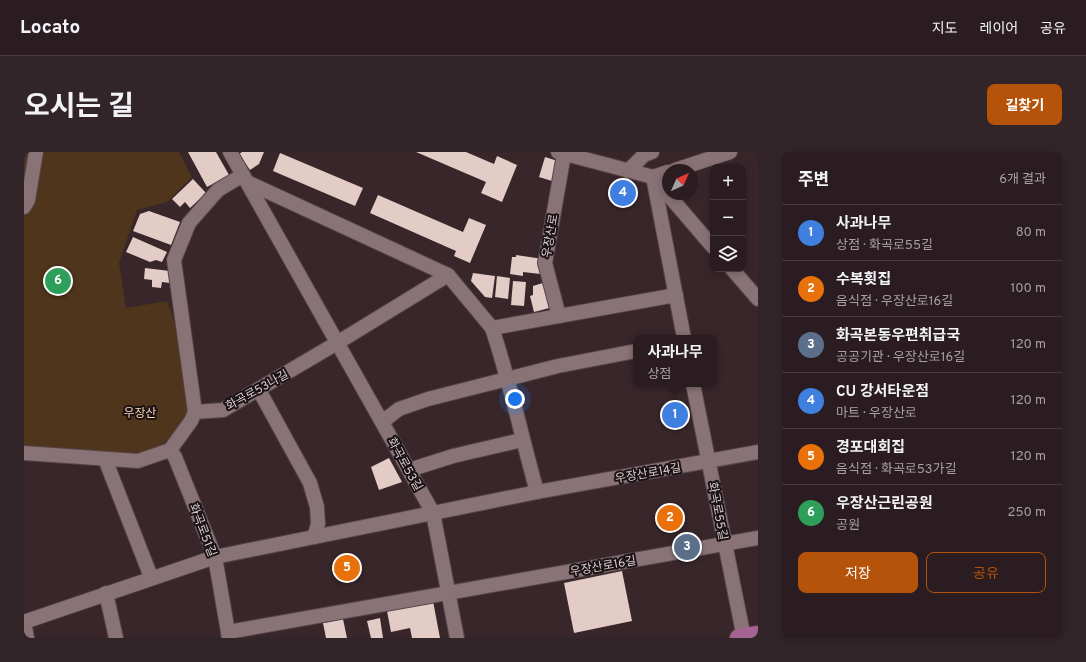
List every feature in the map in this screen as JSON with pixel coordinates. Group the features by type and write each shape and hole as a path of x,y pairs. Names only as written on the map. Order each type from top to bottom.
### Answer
{"street":[{"path":"24,207 28,200 36,152"},
{"name":"화곡로53길","path":"230,152 433,513 457,638"},
{"path":"628,171 644,155 652,152"},
{"path":"693,164 730,152"},
{"name":"우장산로","path":"559,316 545,263 561,153 653,177"},
{"path":"653,177 662,174"},
{"path":"653,177 710,244"},
{"path":"653,177 683,335"},
{"path":"24,453 138,461 170,450 191,421 195,412 174,260 189,223 218,190 245,178 448,275 492,328 508,378 522,440 538,492"},
{"path":"735,272 758,300"},
{"path":"337,343 448,275"},
{"path":"492,328 676,295"},
{"name":"화곡로53나길","path":"195,412 222,410 259,390 337,343"},
{"path":"382,422 399,409 417,403 558,366 633,352"},
{"name":"화곡로55길","path":"694,387 725,545 746,637"},
{"path":"259,390 310,483 317,507 318,524 314,537"},
{"path":"409,470 453,456 522,440"},
{"name":"화곡로51길","path":"170,450 175,457 215,557 228,635"},
{"name":"우장산로14길","path":"24,622 151,577 215,557 538,492 758,452"},
{"path":"106,459 151,577"},
{"name":"우장산로16길","path":"448,594 758,538"},
{"path":"106,593 116,638"},
{"path":"228,635 448,594"},
{"path":"24,622 27,638"}],"green space":[{"name":"우장산","path":"24,152 179,152 192,177 167,202 137,210 119,263 126,308 167,301 175,323 189,412 168,440 151,452 140,455 108,456 24,449"}],"building":[{"path":"188,152 216,152 229,175 207,187"},
{"path":"242,152 264,152 259,164 250,170 239,154"},
{"path":"416,152 466,152 494,164 497,156 517,165 502,202 481,193 486,182"},
{"path":"280,153 363,188 355,206 273,171"},
{"path":"545,157 561,162 552,181 539,177"},
{"path":"193,179 206,193 190,208 185,202 180,207 172,199"},
{"path":"378,195 463,232 469,218 486,225 470,263 454,256 456,251 370,213"},
{"path":"149,211 180,222 171,245 133,231 140,214"},
{"path":"133,237 167,252 162,262 156,260 150,262 126,252"},
{"path":"516,255 543,259 540,274 523,272 523,276 510,274 512,257 516,257"},
{"path":"145,268 170,271 170,283 162,282 161,288 152,287 152,280 144,279"},
{"path":"473,273 495,276 492,298 485,297 471,281"},
{"path":"497,276 510,278 508,299 495,297"},
{"path":"513,281 526,282 524,306 511,305"},
{"path":"546,282 553,307 534,312 530,296 533,295 533,286"},
{"path":"389,458 402,482 379,490 371,467"},
{"path":"622,571 632,621 574,633 564,583"},
{"path":"433,601 440,638 412,638 410,628 391,632 387,611"},
{"path":"380,618 383,638 371,638 367,621"},
{"path":"343,619 347,638 326,638 323,623"}],"place":[{"name":"CU 강서타운점","path":"623,193"},
{"name":"우장산근린공원","path":"58,281"},
{"name":"사과나무","path":"675,415"},
{"name":"수복횟집","path":"670,518"},
{"name":"화곡본동우편취급국","path":"687,547"},
{"name":"경포대회집","path":"347,568"}]}
